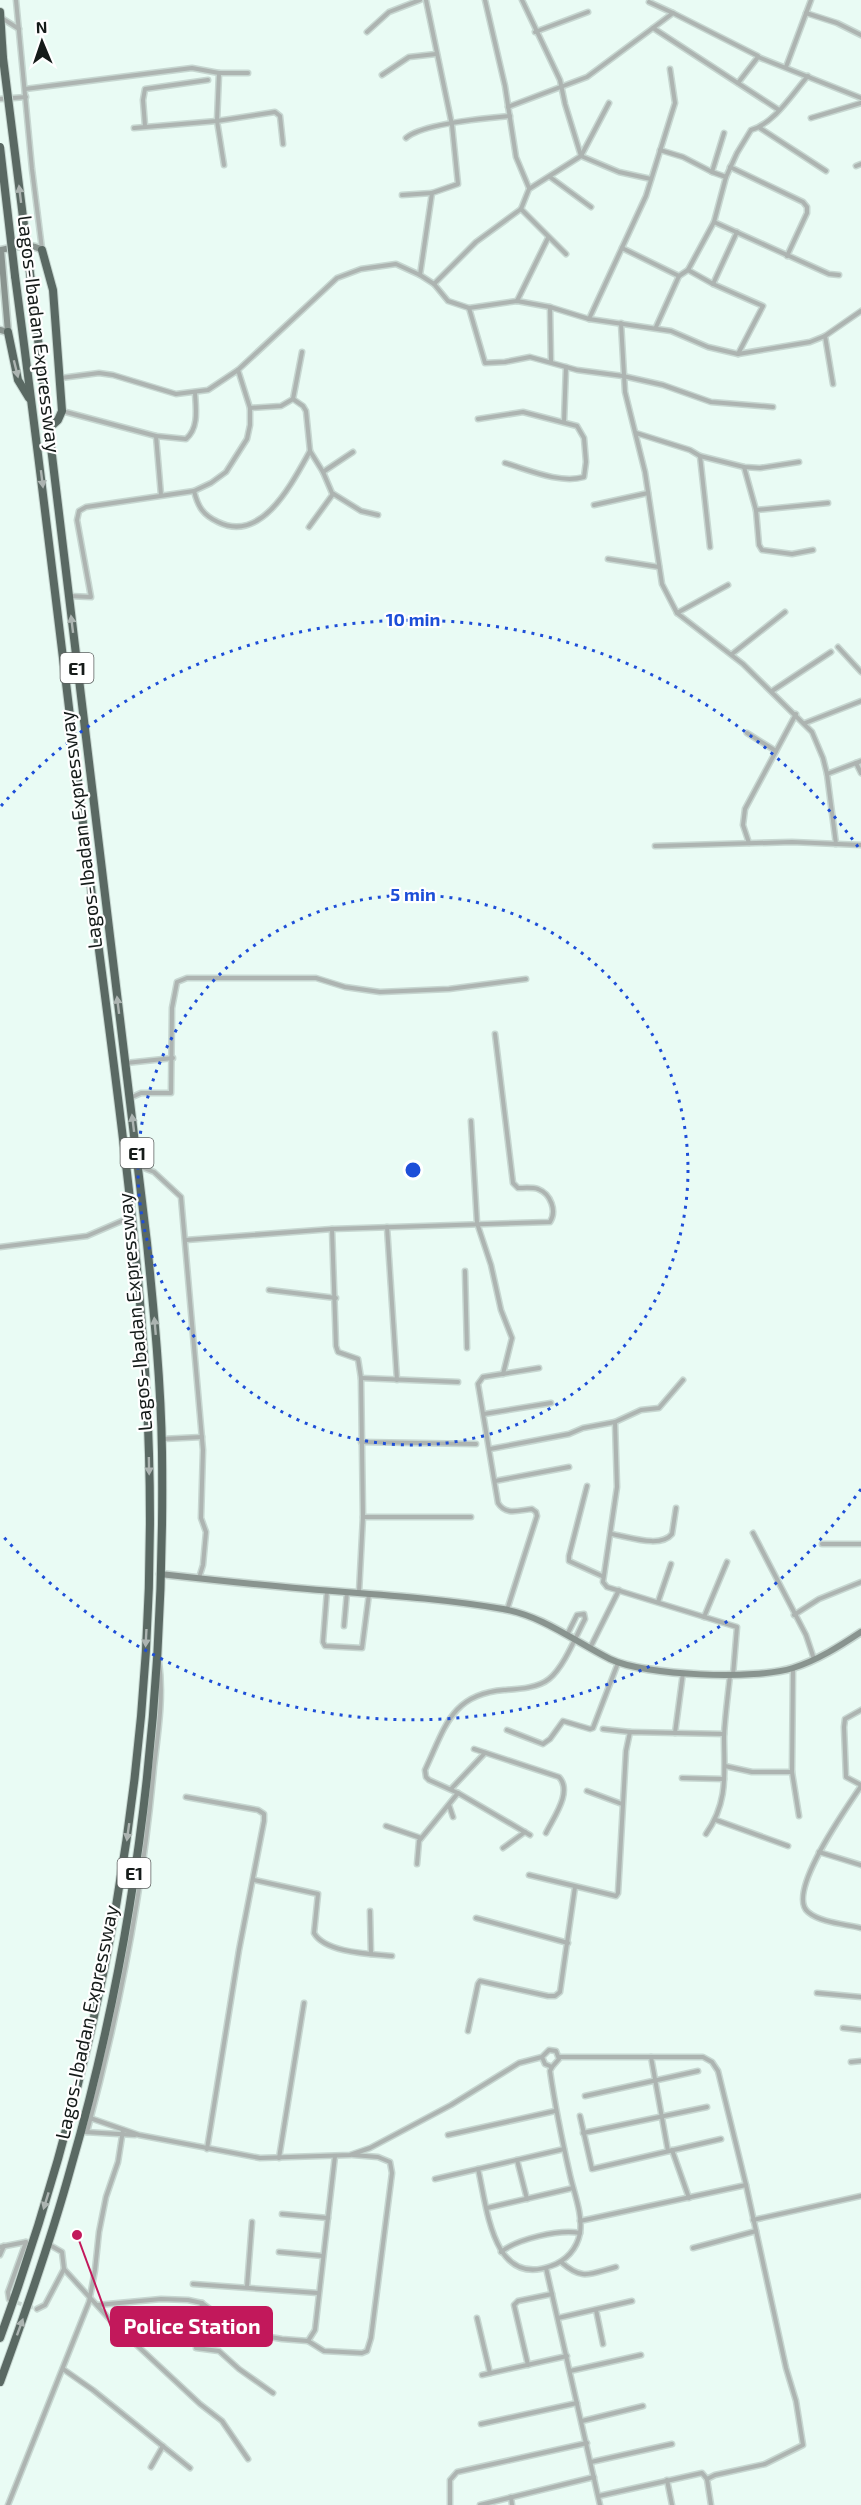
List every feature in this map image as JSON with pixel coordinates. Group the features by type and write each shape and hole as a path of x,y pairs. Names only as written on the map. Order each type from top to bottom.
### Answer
{"highway":[{"name":"Lagos-Ibadan Expressway","path":"0,12 3,58 147,1243 162,1439 162,1574 156,1677 142,1820 118,1968 84,2132 0,2382"},
{"name":"Lagos-Ibadan Expressway","path":"0,147 132,1216 149,1452 148,1580 144,1676 131,1808 118,1900 95,2020 59,2161 30,2242 0,2338"},
{"path":"42,250 53,290 62,411 58,420 48,429"},
{"path":"4,331 18,380 32,403"}],"street":[{"path":"16,0 42,250"},
{"path":"367,32 389,12 420,0"},
{"path":"402,195 432,193 458,184 452,124 426,0"},
{"path":"485,0 510,116 516,157 530,189"},
{"path":"522,0 562,88 581,156"},
{"path":"786,67 811,0"},
{"path":"648,1 758,57 861,98"},
{"path":"535,32 588,12"},
{"path":"508,107 562,88 587,76 674,13"},
{"path":"806,13 861,34"},
{"path":"0,17 7,19 19,29"},
{"path":"653,28 779,110"},
{"path":"382,75 409,57 436,54"},
{"path":"738,83 758,57"},
{"path":"25,89 192,68 219,73 248,73"},
{"path":"589,319 646,196 675,103 670,69"},
{"path":"219,73 217,121 224,165"},
{"path":"656,327 679,276 688,270 714,222 730,167 751,130 760,128 779,110 808,76"},
{"path":"145,126 143,100 145,88 208,80"},
{"path":"0,99 26,97"},
{"path":"434,284 476,242 521,209 530,189 581,156 609,103"},
{"path":"811,118 861,103"},
{"path":"134,128 278,113 283,144"},
{"path":"406,138 412,133 452,124 510,116"},
{"path":"760,128 826,171"},
{"path":"712,172 724,133"},
{"path":"660,150 683,157 726,177"},
{"path":"581,156 619,172 651,179"},
{"path":"856,166 861,164"},
{"path":"730,167 803,202 807,207 807,213 787,256"},
{"path":"550,177 591,207"},
{"path":"420,274 432,193"},
{"path":"521,209 566,254"},
{"path":"714,222 829,274 839,275"},
{"path":"714,284 737,232"},
{"path":"517,301 548,238"},
{"path":"1,250 36,245 42,250"},
{"path":"0,246 4,331"},
{"path":"622,248 679,276"},
{"path":"59,378 99,373 176,394 195,393 219,385 337,278 361,269 396,264 420,274 434,284 448,301 469,308 517,301 550,307 589,319 656,327 688,336 708,347 738,354 810,342 825,336 861,311"},
{"path":"688,270 763,306 738,354"},
{"path":"550,307 551,361"},
{"path":"469,308 485,363 506,362 526,357 551,361 566,367 623,376 684,391 711,402 773,407"},
{"path":"621,323 623,376 648,493 662,584 676,613 732,654 805,723 817,742 827,774 836,844"},
{"path":"825,336 833,384"},
{"path":"250,408 281,406 293,399 302,351"},
{"path":"564,422 566,367"},
{"path":"68,596 91,597 77,520 79,511 86,507 194,491 212,483 226,472 248,440 250,425 250,408 238,370"},
{"path":"62,411 156,436 186,439 191,435 195,424 195,393"},
{"path":"293,399 306,411 310,451 333,494 361,511 378,514"},
{"path":"478,419 523,412 577,426 582,433 586,462 584,477 577,479 549,476 505,463"},
{"path":"635,432 690,450 700,456 744,467 760,468 800,462"},
{"path":"156,436 161,495"},
{"path":"194,491 198,507 205,515 216,521 227,526 242,527 255,524 268,513 291,483 310,451"},
{"path":"323,472 353,452"},
{"path":"700,456 710,547"},
{"path":"744,467 756,510 759,545 762,550 792,554 813,550"},
{"path":"594,505 648,493"},
{"path":"309,527 333,494"},
{"path":"756,510 828,503"},
{"path":"608,559 659,567"},
{"path":"676,613 728,585"},
{"path":"732,654 785,612"},
{"path":"838,647 861,672"},
{"path":"772,691 831,652"},
{"path":"805,723 861,701"},
{"path":"748,843 743,825 745,809 796,714"},
{"path":"747,733 776,751"},
{"path":"827,774 859,762 861,773"},
{"path":"655,846 792,842 861,845"},
{"path":"129,1098 141,1093 171,1093 172,1008 177,982 187,978 316,978 345,987 380,992 449,988 526,979"},
{"path":"186,1240 332,1228 550,1222 553,1216 551,1200 545,1193 537,1189 518,1188 513,1183 495,1034"},
{"path":"125,1063 173,1058"},
{"path":"471,1121 477,1223 501,1310 512,1338 503,1374"},
{"path":"138,1166 154,1172 181,1197 186,1240 189,1312 202,1437 201,1518 206,1533 203,1565 199,1578"},
{"path":"0,1247 87,1236 132,1216"},
{"path":"387,1227 397,1380"},
{"path":"332,1228 338,1352 358,1359 361,1378 363,1517 359,1592"},
{"path":"465,1271 467,1348"},
{"path":"269,1290 336,1298"},
{"path":"507,1610 537,1516 532,1509 509,1512 502,1509 498,1503 479,1380 539,1368"},
{"path":"361,1378 458,1382"},
{"path":"490,1449 569,1434 583,1428 615,1422 641,1410 659,1408 683,1380"},
{"path":"484,1414 551,1403"},
{"path":"615,1422 617,1487 611,1534 602,1576 603,1582 607,1587 737,1627 724,1734 724,1791 716,1820 706,1834"},
{"path":"162,1439 202,1437"},
{"path":"361,1442 476,1444"},
{"path":"495,1481 569,1467"},
{"path":"587,1486 569,1562 602,1576"},
{"path":"611,1534 654,1541 664,1540 672,1534 676,1508"},
{"path":"363,1517 471,1517"},
{"path":"753,1533 794,1616 806,1635 814,1659"},
{"path":"822,1544 861,1544"},
{"path":"704,1617 727,1562"},
{"path":"658,1602 670,1564"},
{"path":"162,1574 359,1592 507,1610 538,1619 619,1662 683,1672 757,1675 793,1668 814,1659 861,1632"},
{"path":"794,1616 819,1599 861,1582"},
{"path":"327,1590 323,1642 325,1646 362,1648 369,1594"},
{"path":"590,1648 619,1590"},
{"path":"344,1626 346,1592"},
{"path":"503,1848 527,1833 452,1789 429,1780 425,1770 455,1710 480,1695 530,1687 549,1678 558,1668 575,1639 585,1619 584,1614 577,1615 567,1635"},
{"path":"507,1730 543,1744 550,1739 561,1722 571,1722 593,1728 619,1662"},
{"path":"793,1668 792,1772 799,1816"},
{"path":"675,1733 683,1672"},
{"path":"861,1710 845,1719 844,1727 846,1777 861,1786 819,1852 802,1894 802,1905 808,1912 820,1919 861,1928"},
{"path":"603,1730 724,1734"},
{"path":"529,1875 611,1896 618,1893 622,1804 626,1751 630,1732"},
{"path":"474,1749 559,1777 565,1783 566,1789 546,1833"},
{"path":"452,1789 485,1753"},
{"path":"725,1766 752,1772 792,1772"},
{"path":"682,1778 724,1779"},
{"path":"587,1791 622,1804"},
{"path":"417,1864 417,1848 422,1838 458,1793"},
{"path":"186,1797 258,1810 264,1814 207,2149"},
{"path":"449,1804 453,1817"},
{"path":"716,1820 788,1846"},
{"path":"386,1826 422,1838"},
{"path":"819,1852 861,1865"},
{"path":"254,1880 318,1894 313,1929 316,1937 330,1945 347,1951 392,1956"},
{"path":"468,2031 480,1981 548,1996 555,1996 560,1992 576,1887"},
{"path":"370,1911 370,1954"},
{"path":"476,1918 568,1943"},
{"path":"817,1993 861,1997"},
{"path":"279,2158 304,2003"},
{"path":"843,2028 861,2030"},
{"path":"350,2155 370,2148 451,2105 519,2063 542,2057 546,2051 552,2050 560,2057 703,2057 712,2062 718,2071 746,2184 786,2368 796,2401 803,2445 765,2464 715,2475 707,2479"},
{"path":"542,2057 545,2064 552,2067"},
{"path":"478,2169 496,2243 511,2262 529,2269 546,2268 561,2262 573,2250 580,2233 580,2221 555,2110 550,2071 558,2063 560,2057"},
{"path":"651,2057 670,2150 689,2198"},
{"path":"850,2062 861,2061"},
{"path":"585,2096 698,2071"},
{"path":"584,2133 707,2107"},
{"path":"448,2135 555,2110"},
{"path":"580,2116 592,2169 721,2139"},
{"path":"87,2117 138,2135 260,2158 350,2155 378,2157 390,2162 392,2173 371,2338 367,2351 362,2353 324,2350 308,2341 252,2334 236,2328 202,2303 188,2300 161,2299 98,2305"},
{"path":"8,2505 90,2297 99,2232 106,2197 118,2162 123,2130"},
{"path":"84,2132 122,2136 138,2135"},
{"path":"435,2179 564,2149"},
{"path":"308,2341 315,2330 335,2156"},
{"path":"517,2160 527,2199"},
{"path":"580,2221 746,2184"},
{"path":"487,2208 573,2188"},
{"path":"753,2220 861,2196"},
{"path":"282,2214 328,2218"},
{"path":"247,2287 252,2222"},
{"path":"693,2248 756,2231"},
{"path":"501,2252 518,2242 564,2232 580,2233"},
{"path":"0,2255 2,2246 30,2242"},
{"path":"9,2299 8,2292 30,2242"},
{"path":"37,2309 45,2305 64,2269 62,2252 48,2244"},
{"path":"279,2252 323,2256"},
{"path":"561,2262 573,2273 581,2275 616,2267"},
{"path":"546,2268 600,2505"},
{"path":"64,2269 113,2324 226,2425 248,2460"},
{"path":"193,2284 318,2293"},
{"path":"528,2365 514,2305 518,2301 552,2294"},
{"path":"558,2318 632,2301"},
{"path":"202,2303 196,2348 219,2351 239,2369 273,2393"},
{"path":"596,2310 603,2344"},
{"path":"477,2318 490,2373"},
{"path":"570,2371 641,2355"},
{"path":"482,2375 567,2356"},
{"path":"63,2369 190,2468"},
{"path":"481,2424 577,2403"},
{"path":"582,2421 642,2406"},
{"path":"450,2505 450,2480 457,2472 586,2443"},
{"path":"591,2462 672,2444"},
{"path":"151,2467 163,2446"},
{"path":"599,2496 698,2473 705,2475 707,2479 711,2505"},
{"path":"480,2505 594,2477"},
{"path":"667,2480 672,2505"},
{"path":"511,2497 513,2505"}],"tunnel":[{"path":"12,2301 37,2309"}],"place":[{"name":"Police Station","path":"77,2235"}]}
